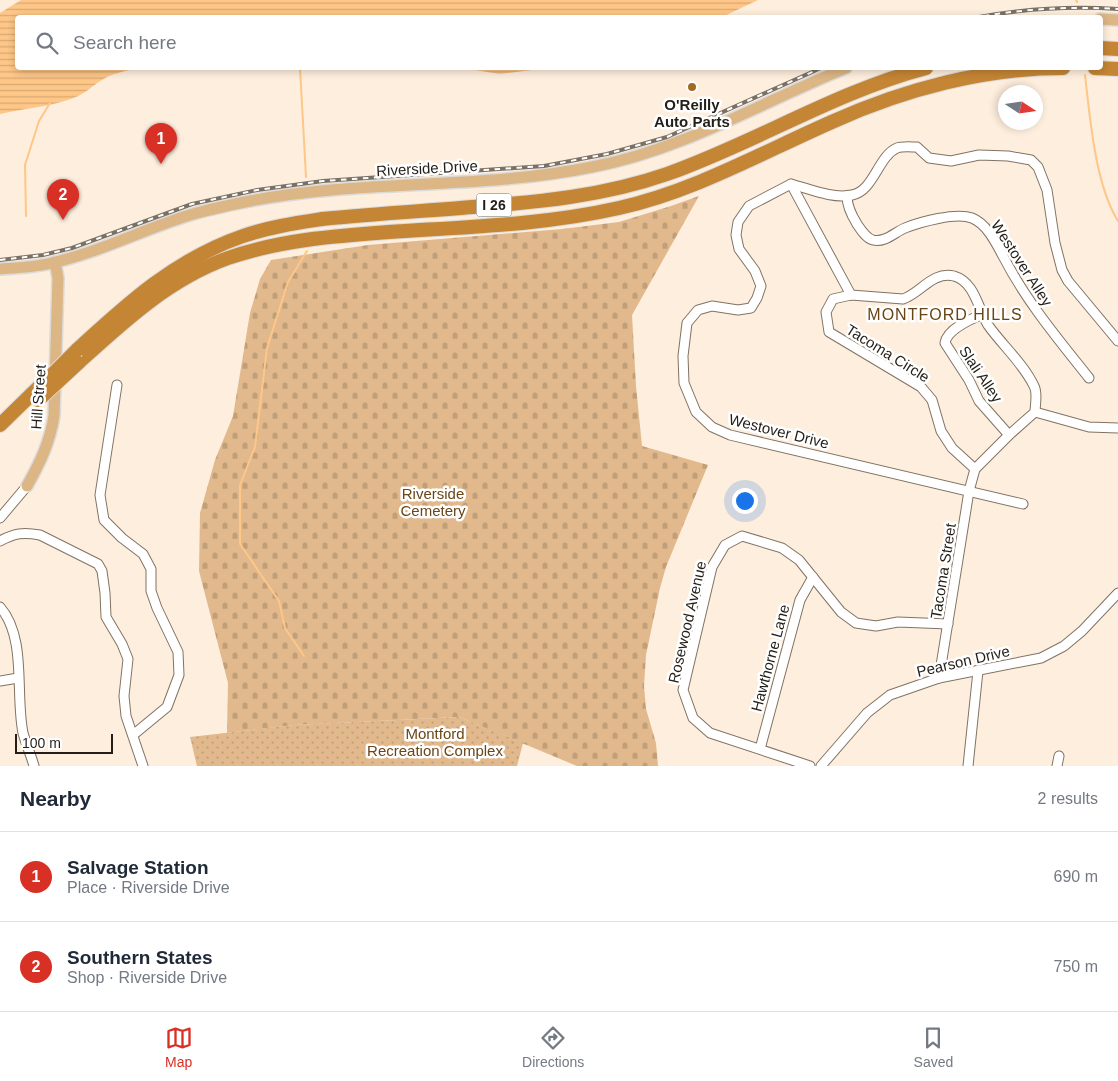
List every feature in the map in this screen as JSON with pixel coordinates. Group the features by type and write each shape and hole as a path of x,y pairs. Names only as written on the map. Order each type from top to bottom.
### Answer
{"highway":[{"path":"1103,48 1118,49"},
{"path":"1103,68 1118,69"},
{"name":"I 26","path":"0,437 139,295 169,272 217,246 243,236 290,224 322,219 551,200 618,188 667,174 699,162 848,94 918,70"},
{"name":"I 26","path":"0,425 42,385 169,288 216,264 249,252 283,243 320,238 528,222 588,215 622,208 675,192 705,180 834,120 910,92 954,80 992,73 1035,70"}],"main road":[{"path":"1103,19 1118,20"},
{"name":"Riverside Drive","path":"0,269 55,262 190,215 277,196 346,188 535,176 625,160 706,130 841,70"},
{"name":"Hill Street","path":"28,486 46,451 54,416 58,278 55,262"}],"street":[{"path":"791,184 825,194 847,196 856,194 864,189 883,161 898,148 917,147 930,158 951,161 979,155 1008,156 1031,160 1038,167 1047,190 1055,243 1062,270 1068,281 1118,341"},
{"path":"791,184 851,295"},
{"name":"Westover Drive","path":"791,184 749,206 738,222 736,235 739,249 755,271 761,286 757,298 750,308 738,310 712,306 698,310 687,323 683,356 684,383 696,412 712,427 730,435 969,492"},
{"name":"Westover Alley","path":"847,196 857,224 868,237 875,240 887,238 904,228 947,218 966,217 978,222 995,241 1018,283 1045,323 1089,378"},
{"name":"Tacoma Circle","path":"975,469 952,448 941,431 932,400 921,387 829,332 826,312 833,299 851,295 903,299 909,297 930,280 943,276 954,276 968,285 988,325 1010,351 1035,388 1035,412"},
{"name":"Slali Alley","path":"983,314 949,334 945,343 969,380 979,401 1009,435"},
{"path":"117,385 100,495 104,520 122,538 143,554 150,569 151,591 157,608 178,652 178,675 167,707 133,735"},
{"path":"975,469 1035,412 1089,427 1118,428"},
{"name":"Tacoma Street","path":"939,678 969,492 975,469"},
{"name":"Hill Street","path":"0,518 28,486"},
{"path":"969,492 1023,504"},
{"path":"0,541 13,534 30,533 40,535 98,564 102,572 106,617 122,644 128,659 124,696 126,716 143,766"},
{"name":"Rosewood Avenue","path":"810,766 710,733 693,718 683,690 712,567 725,545 742,536 782,548 799,560 840,612 856,623 876,626 898,622 948,624"},
{"name":"Hawthorne Lane","path":"760,749 800,600 813,577"},
{"name":"Pearson Drive","path":"821,766 867,713 890,695 939,678 1041,658 1064,646 1082,631 1118,593"},
{"path":"0,607 11,626 16,643 23,733 34,766"},
{"path":"968,766 978,671"},
{"path":"0,681 18,678"}],"green space":[{"name":"Riverside Cemetery","path":"699,196 632,315 642,446 708,465 666,567 646,655 644,686 646,709 656,743 658,766 577,766 459,717 295,725 227,733 228,683 199,571 200,513 215,460 233,416 250,313 260,279 271,260 368,245 562,229 619,222"},
{"name":"Montford Recreation Complex","path":"459,717 523,743 517,766 197,766 190,737 294,725"}],"shaded area":[{"path":"21,0 758,0 726,15 15,15 15,70 129,70 111,76 80,95 67,100 0,114 0,13"},
{"path":"475,70 533,70 500,74"}],"waterway":[{"path":"300,70 306,177"},
{"path":"1085,75 1099,170 1110,206 1118,221"},
{"path":"26,216 25,165 39,121 50,103"},
{"path":"304,656 285,628 279,601 240,544 240,485 255,447 267,348 288,282 307,251"}],"railway":[{"path":"991,15 1045,9 1118,9"},
{"path":"0,260 43,255 72,248 192,204 257,190 323,181 544,166 607,154 667,137 817,70"}],"place":[{"name":"O'Reilly Auto Parts","path":"692,87"},
{"name":"Salvage Station","path":"161,164"},
{"name":"Southern States","path":"63,220"}],"district":[{"name":"MONTFORD HILLS","path":"945,314"}]}
